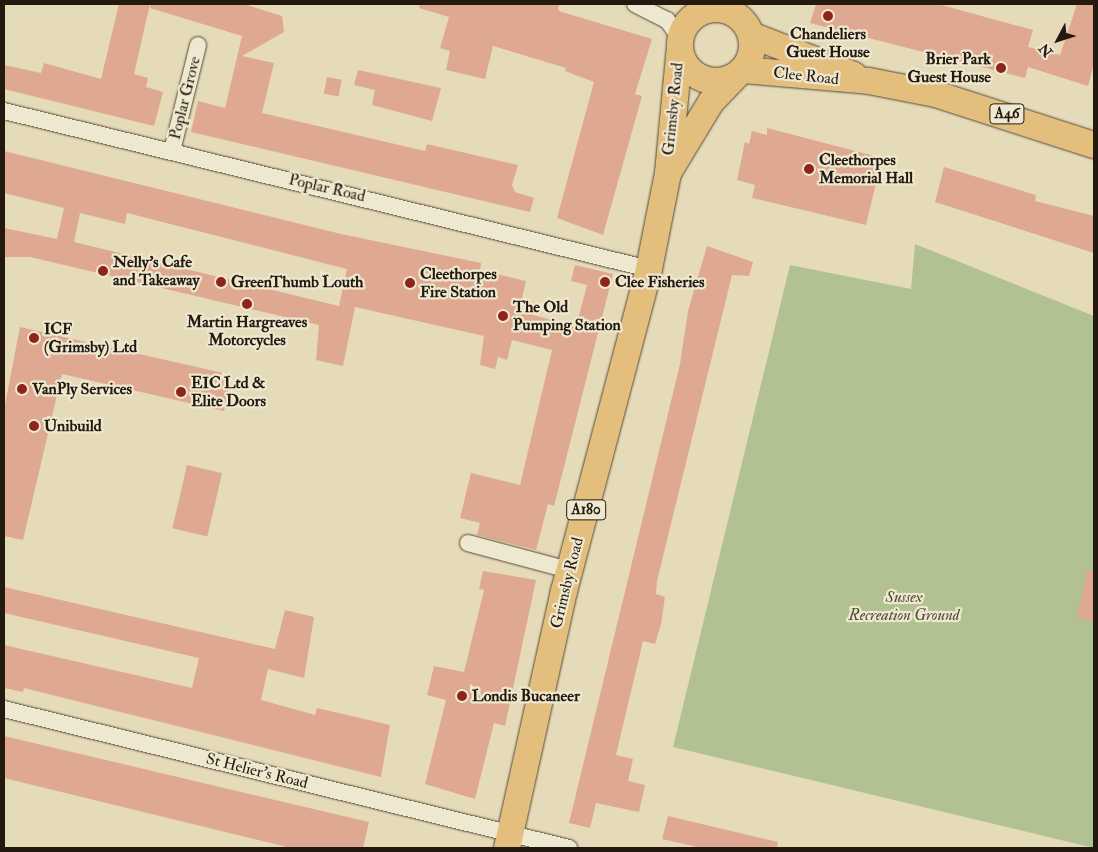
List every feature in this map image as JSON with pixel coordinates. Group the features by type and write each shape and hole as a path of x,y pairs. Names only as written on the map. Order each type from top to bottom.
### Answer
{"main road":[{"path":"676,4 681,39"},
{"name":"A46","path":"739,18 705,10 681,39 686,64 698,77 711,81 739,73"},
{"path":"739,18 750,59 739,73"},
{"name":"Clee Road","path":"739,18 868,81"},
{"name":"Grimsby Road","path":"509,841 570,570 649,269 668,172 681,39"},
{"name":"Grimsby Road","path":"668,172 711,102 739,73"},
{"name":"Clee Road","path":"739,73 868,81 996,110 1094,145"}],"street":[{"path":"635,4 667,20 681,39"},
{"name":"Poplar Grove","path":"172,151 198,45"},
{"name":"Poplar Road","path":"4,111 649,269"},
{"path":"468,543 570,570"},
{"name":"St Helier's Road","path":"4,709 509,841 569,848"}],"green space":[{"name":"Sussex Recreation Ground","path":"915,244 1094,316 1094,848 673,747 790,265 911,289"}],"building":[{"path":"119,4 150,4 134,74 148,78 146,87 163,92 154,126 4,89 4,65 41,73 44,63 101,79"},
{"path":"151,4 244,4 282,16 284,32 242,56 274,63 262,113 425,151 427,144 518,165 512,185 515,192 534,198 530,212 191,132 198,101 225,108 242,36 150,8"},
{"path":"420,4 559,4 558,10 562,12 652,39 635,94 642,96 603,235 557,218 594,82 565,71 566,68 493,46 485,79 446,70 450,51 440,48 449,17 419,8"},
{"path":"816,4 938,4 1033,30 1028,47 1060,55 1077,4 1094,4 1094,64 1088,86 1028,67 1025,78 810,23"},
{"path":"358,70 441,88 432,121 372,105 375,90 354,85"},
{"path":"327,77 342,80 338,97 324,94"},
{"name":"Cleethorpes Memorial Hall","path":"767,128 882,158 866,225 752,198 755,185 737,180 745,142 749,144 752,131 767,135"},
{"path":"4,151 341,234 481,263 480,270 526,281 519,311 576,327 587,285 571,281 575,265 613,274 554,506 548,504 536,550 477,535 480,523 460,518 471,473 520,485 552,350 512,340 507,360 498,357 495,369 480,365 484,336 355,307 343,366 316,360 319,325 30,257 4,257 4,228 57,239 64,208 4,193","holes":["80,213 125,224 127,213 347,269 339,306 74,242"]},
{"path":"944,167 1036,195 1035,201 1094,216 1094,253 935,202"},
{"path":"707,246 753,262 749,276 732,275 657,581 656,594 665,597 661,624 655,644 643,641 616,755 633,759 628,781 645,785 639,812 596,803 590,828 569,823 680,364 688,311"},
{"path":"20,327 232,375 224,411 62,374 23,540 4,536 4,410"},
{"path":"187,465 222,473 207,536 172,528"},
{"path":"483,571 536,580 505,726 494,723 475,799 425,784 446,700 427,695 434,666 464,672 484,590 479,589"},
{"path":"1087,571 1094,572 1094,622 1077,617"},
{"path":"4,587 275,649 285,610 314,617 304,678 268,669 261,700 315,715 317,708 390,725 381,777 24,688 23,692 4,688 4,645 192,688 199,658 4,613"},
{"path":"4,736 369,822 363,848 291,848 4,778"},
{"path":"668,816 778,842 777,848 701,848 662,839"}],"place":[{"name":"Chandeliers Guest House","path":"828,16"},
{"name":"Brier Park Guest House","path":"1001,68"},
{"name":"Cleethorpes Memorial Hall","path":"809,169"},
{"name":"Nelly's Cafe and Takeaway","path":"103,271"},
{"name":"GreenThumb Louth","path":"221,282"},
{"name":"Clee Fisheries","path":"605,282"},
{"name":"Cleethorpes Fire Station","path":"410,283"},
{"name":"Martin Hargreaves Motorcycles","path":"247,304"},
{"name":"The Old Pumping Station","path":"503,316"},
{"name":"ICF (Grimsby) Ltd","path":"34,338"},
{"name":"VanPly Services","path":"22,389"},
{"name":"EIC Ltd & Elite Doors","path":"181,392"},
{"name":"Unibuild","path":"34,426"},
{"name":"Londis Bucaneer","path":"462,696"}]}
